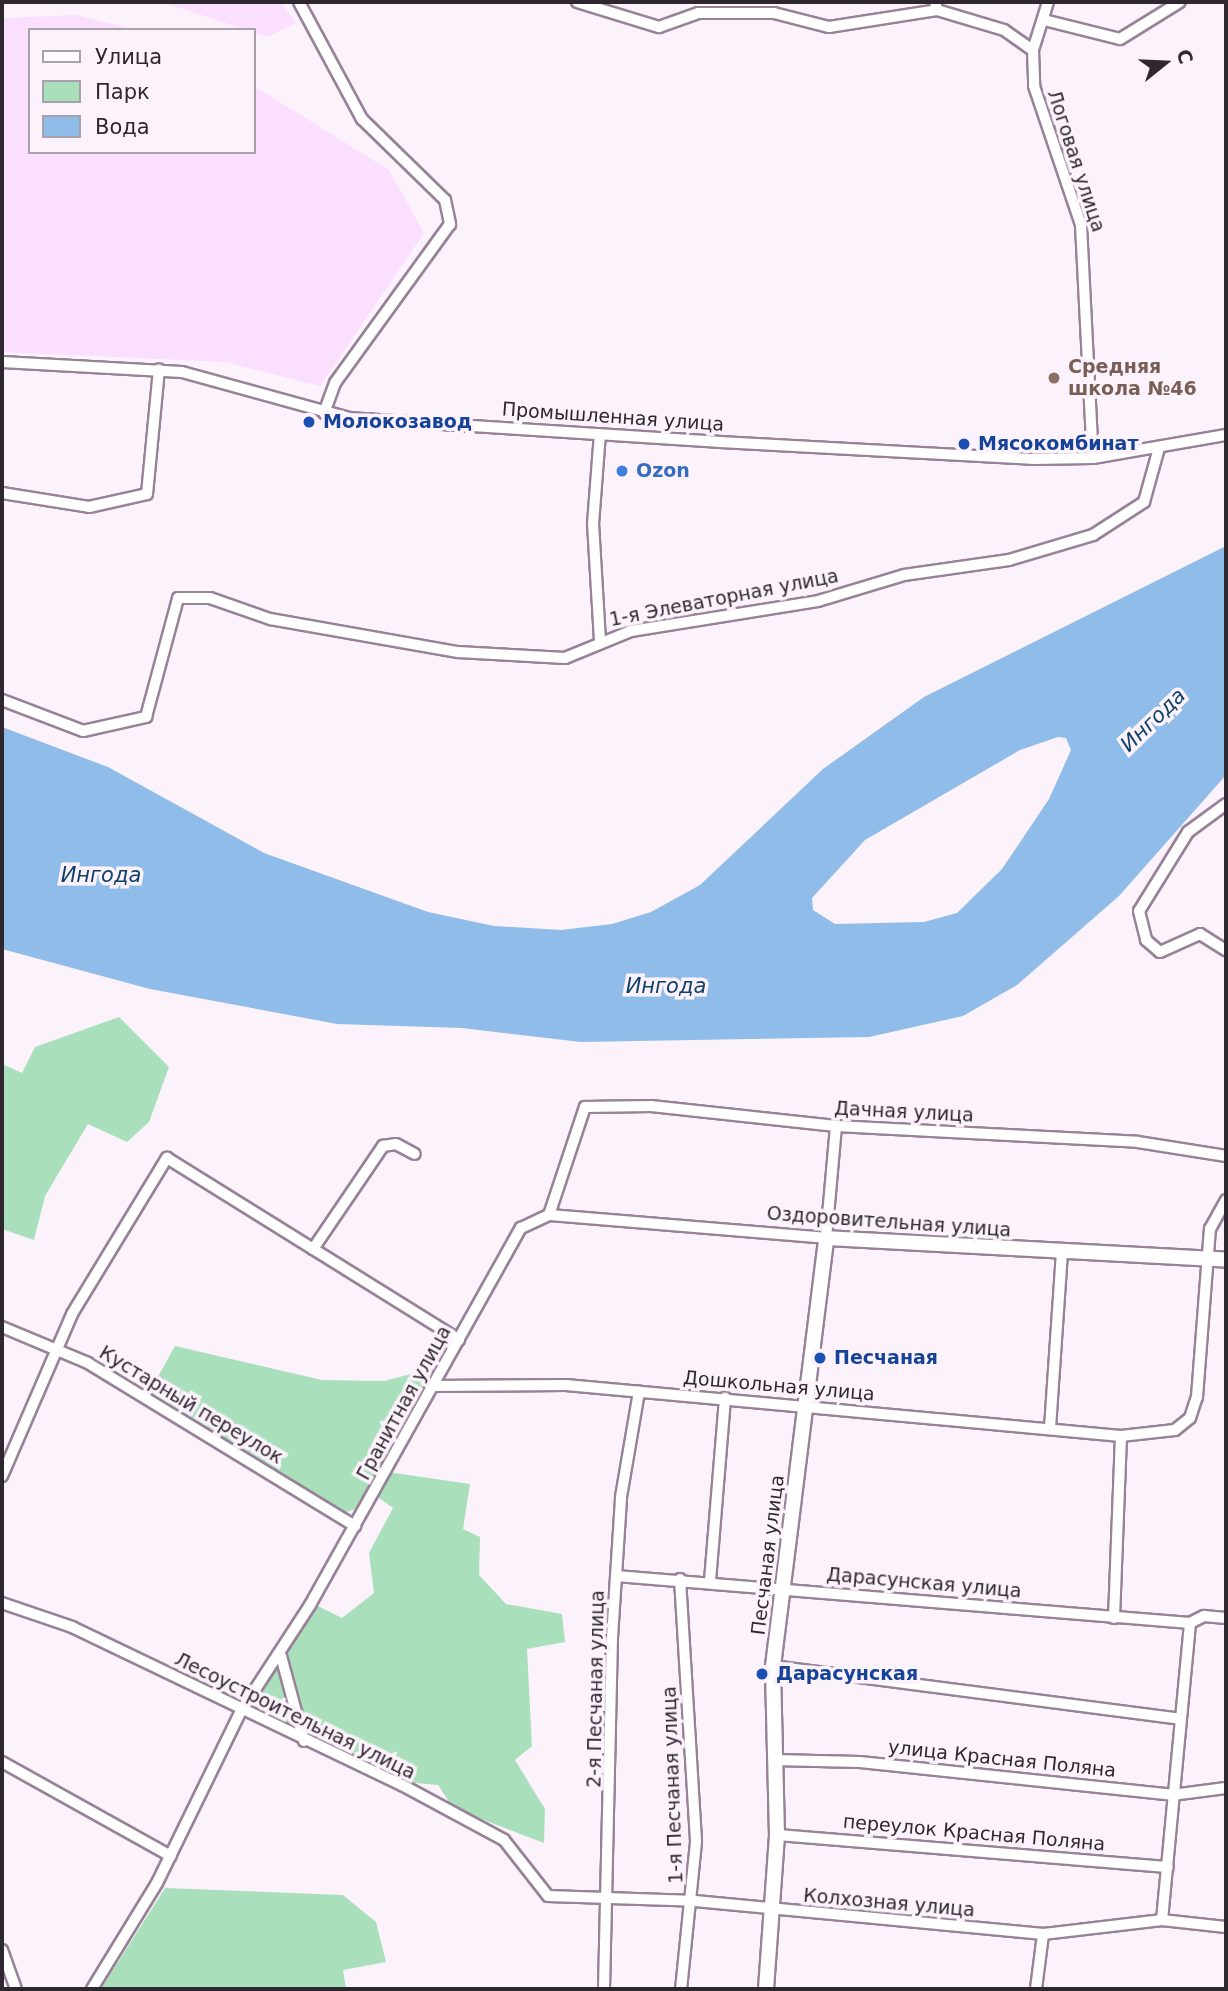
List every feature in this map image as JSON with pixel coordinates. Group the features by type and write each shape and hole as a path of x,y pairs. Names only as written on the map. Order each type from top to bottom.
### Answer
{"street":[{"path":"299,2 362,119 445,200 450,224 335,383 324,413"},
{"path":"577,2 659,27 698,13 774,13 829,27 936,6 1004,30 1033,50"},
{"name":"Логовая улица","path":"1048,2 1033,50 1042,119 1082,225 1086,257 1093,458"},
{"path":"1044,20 1120,39 1180,2"},
{"name":"Промышленная улица","path":"2,362 159,370 226,380 324,413 600,434 1093,458 1226,435"},
{"path":"2,493 89,507 147,494 159,370"},
{"path":"600,434 593,523 600,641"},
{"name":"1-я Элеваторная улица","path":"2,700 83,731 146,717 178,598 210,598 270,619 458,652 551,660 600,641 707,622 742,609 818,601 914,573 1009,560 1093,536 1144,502 1159,448"},
{"path":"1226,804 1188,832 1139,911 1146,940 1160,952 1200,934 1226,950"},
{"name":"Дачная улица","path":"549,1215 581,1111 651,1105 836,1126 1138,1142 1226,1156"},
{"name":"Песчаная улица","path":"766,1989 775,1911 777,1835 773,1666 785,1588 836,1126"},
{"path":"313,1249 383,1146 396,1144 415,1154"},
{"path":"2,1476 56,1349 167,1158 459,1340"},
{"name":"Дошкольная улица","path":"433,1386 639,1392 725,1398 1121,1436 1175,1430 1190,1418 1210,1259 1210,1229 1226,1200"},
{"name":"Оздоровительная улица","path":"549,1215 825,1238 1226,1260"},
{"name":"Гранитная улица","path":"92,1989 171,1856 242,1711 281,1656 521,1228 549,1215"},
{"path":"1050,1428 1062,1253"},
{"name":"Кустарный переулок","path":"2,1326 56,1349 355,1526"},
{"name":"2-я Песчаная улица","path":"604,1989 604,1898 616,1576 639,1392"},
{"path":"710,1581 725,1398"},
{"path":"1114,1618 1121,1436"},
{"name":"Дарасунская улица","path":"616,1576 710,1581 1114,1618 1190,1623 1205,1616 1226,1618"},
{"name":"1-я Песчаная улица","path":"680,1579 695,1901 681,1989"},
{"name":"Лесоустроительная улица","path":"2,1603 72,1627 504,1840 548,1896"},
{"path":"1161,1920 1190,1623"},
{"path":"281,1656 304,1741"},
{"path":"773,1666 1181,1719"},
{"name":"улица Красная Поляна","path":"774,1760 860,1762 1172,1795 1226,1788"},
{"path":"2,1762 171,1856"},
{"name":"переулок Красная Поляна","path":"777,1835 1168,1867"},
{"name":"Колхозная улица","path":"548,1896 695,1901 775,1911 1043,1934 1161,1920 1226,1927"},
{"path":"1036,1989 1043,1934"},
{"path":"2,1951 16,1989"}],"shaded area":[{"path":"162,2 281,2 296,23 267,37 256,33 256,28 240,28"},
{"path":"76,15 129,28 28,28 28,154 256,154 256,87 389,170 424,233 320,386 226,362 2,352 2,18"}],"green space":[{"path":"119,1017 169,1067 149,1122 127,1142 88,1124 45,1196 34,1240 2,1229 2,1064 22,1073 35,1047"},
{"path":"175,1346 322,1380 384,1381 445,1365 367,1505 338,1515 145,1400"},
{"path":"388,1472 470,1484 463,1529 480,1537 479,1575 506,1604 562,1614 565,1642 527,1649 532,1746 515,1760 545,1809 544,1843 453,1808 438,1785 405,1782 262,1714 257,1702 314,1604 342,1618 374,1593 369,1553 393,1508 375,1495"},
{"path":"165,1888 343,1895 376,1922 386,1962 343,1970 346,1989 101,1989"}],"water":[{"name":"Ингода","path":"1226,546 1226,775 1119,896 1017,985 963,1016 869,1037 581,1042 462,1028 337,1024 150,989 2,949 2,727 108,767 264,853 428,912 494,926 561,930 612,924 651,912 700,885 823,769 924,697","holes":["1058,737 1066,738 1071,750 1049,799 1002,869 957,913 924,922 835,924 813,910 812,898 865,840 1020,750"]}],"place":[{"name":"Средняя школа №46","path":"1054,378"},
{"name":"Молокозавод","path":"309,422"},
{"name":"Мясокомбинат","path":"964,444"},
{"name":"Ozon","path":"622,471"},
{"name":"Песчаная","path":"820,1358"},
{"name":"Дарасунская","path":"762,1674"}]}
